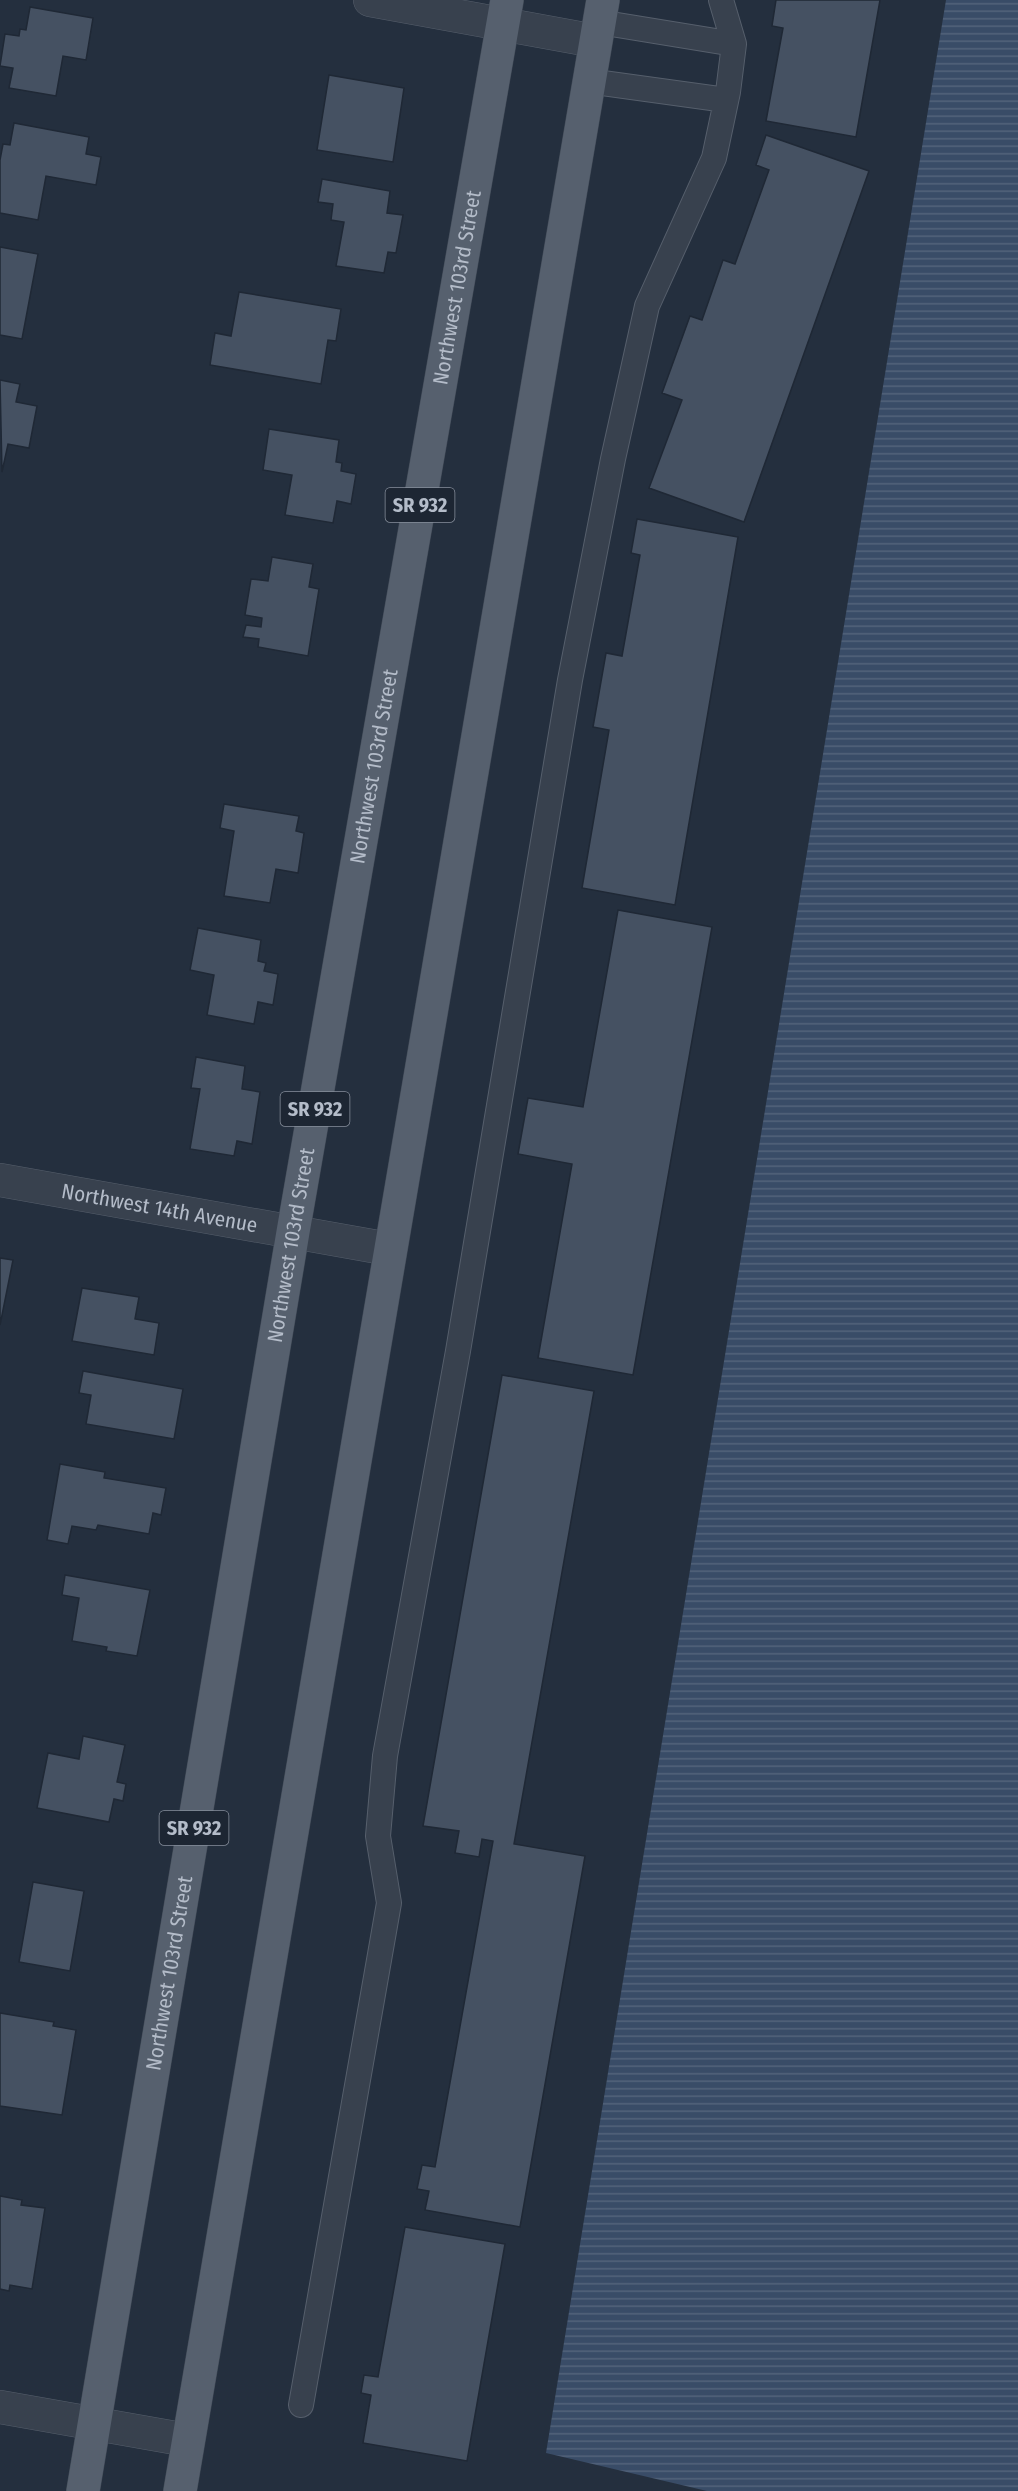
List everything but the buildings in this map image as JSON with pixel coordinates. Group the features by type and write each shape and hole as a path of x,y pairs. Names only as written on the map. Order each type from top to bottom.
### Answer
{"main road":[{"name":"Northwest 103rd Street","path":"83,2491 293,1232 505,12"},
{"path":"180,2491 599,21"}],"street":[{"path":"370,0 599,21"},
{"name":"Northwest 14th Avenue","path":"0,1180 389,1249"},
{"path":"0,2406 94,2425 188,2440"}],"lane":[{"path":"301,2405 389,1903 378,1836 385,1756 460,1340 570,680 613,459 647,306 714,158 734,44 721,0"},
{"path":"599,21 734,44"},
{"path":"588,81 726,100"}],"water":[{"path":"946,0 1018,0 1018,2491 707,2491 546,2453"}]}
